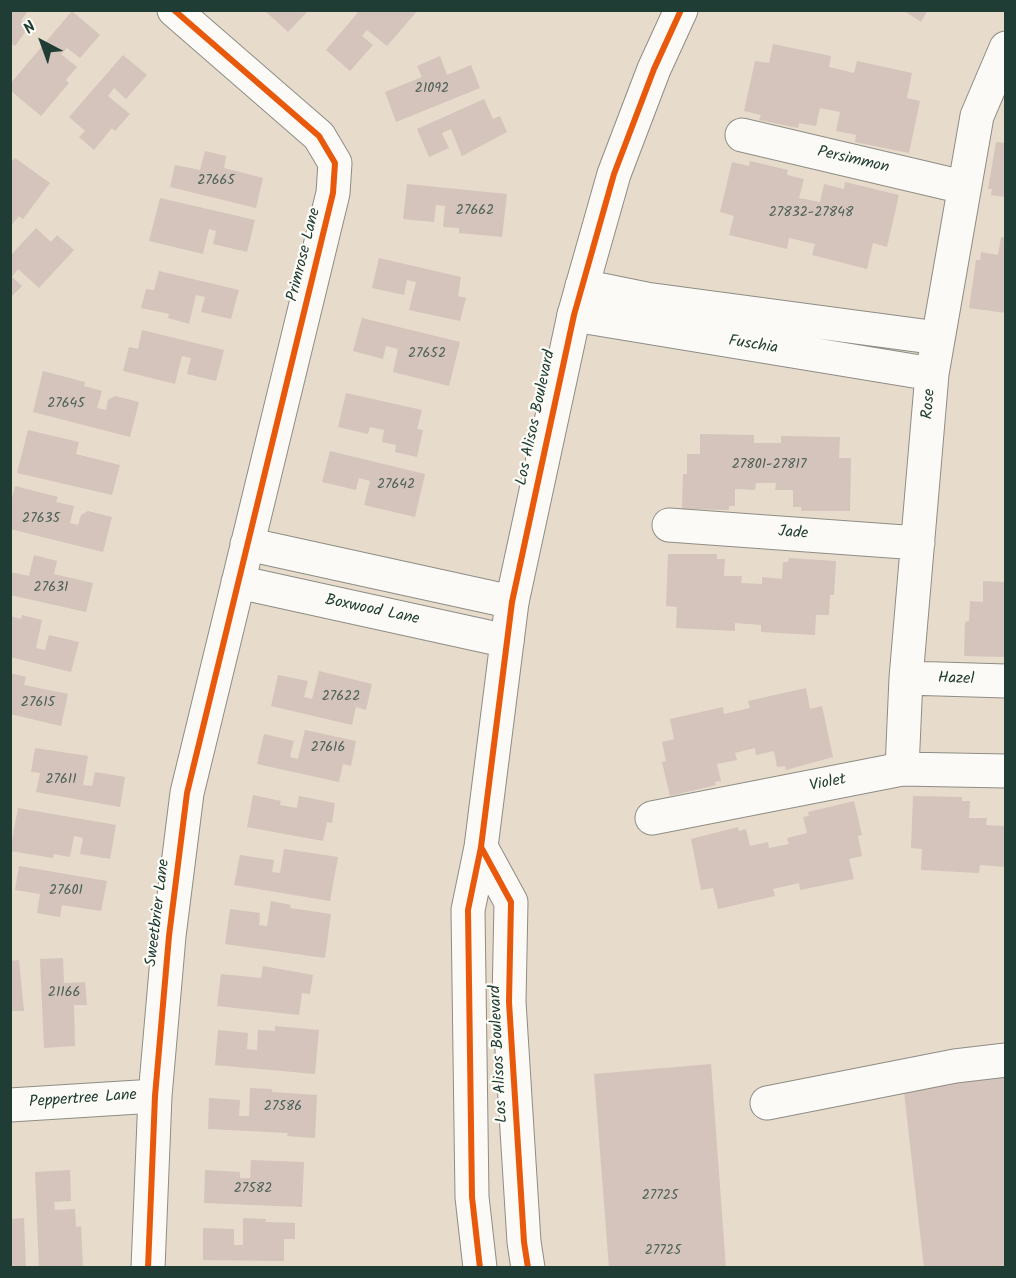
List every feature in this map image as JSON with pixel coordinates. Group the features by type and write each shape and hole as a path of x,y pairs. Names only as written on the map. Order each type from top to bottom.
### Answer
{"street":[{"name":"Primrose Lane","path":"174,10 319,136 334,163 333,193 242,565"},
{"name":"Los Alisos Boulevard","path":"480,1268 472,1197 468,910 481,847 512,602 578,301 614,174 654,69 681,10"},
{"name":"Rose","path":"902,769 906,678 932,374 977,116 1005,48"},
{"name":"Persimmon","path":"742,135 963,187"},
{"name":"Fuschia","path":"578,301 646,299 938,338"},
{"name":"Fuschia","path":"578,301 932,374"},
{"name":"Jade","path":"669,525 918,543"},
{"path":"242,565 512,602"},
{"name":"Boxwood Lane","path":"242,565 507,641"},
{"name":"Sweetbrier Lane","path":"148,1268 154,1096 169,936 187,793 242,565"},
{"name":"Hazel","path":"906,678 1005,681"},
{"name":"Violet","path":"652,818 902,769 1005,771"},
{"name":"Los Alisos Boulevard","path":"481,847 512,902 509,1002 524,1242 528,1268"},
{"path":"767,1103 955,1066 1005,1060"},
{"name":"Peppertree Lane","path":"10,1105 154,1096"}],"building":[{"path":"10,10 29,10 21,20 29,27 15,46 10,42"},
{"path":"264,10 309,10 288,32"},
{"path":"360,10 418,10 387,46 367,30 362,36 373,45 350,71 326,50"},
{"path":"903,10 928,10 921,22"},
{"path":"72,11 100,35 80,58 67,48 61,54 77,67 66,80 69,83 41,116 10,90 10,84"},
{"path":"773,44 831,56 829,67 854,73 857,61 912,73 907,98 920,101 909,153 855,142 856,135 836,131 840,112 820,108 816,126 799,123 798,128 759,120 761,115 744,111 755,61 769,63"},
{"path":"123,55 147,75 126,99 114,88 108,96 130,114 115,131 112,128 94,150 79,137 85,131 69,117"},
{"path":"440,56 447,75 471,65 480,88 396,122 385,92 422,77 417,66"},
{"path":"484,99 493,119 500,116 507,132 462,156 451,129 442,133 449,148 429,157 417,129"},
{"path":"996,142 1006,143 1006,197 991,195 992,189 988,189"},
{"path":"205,151 226,156 224,168 263,178 256,208 170,187 175,165 200,170"},
{"path":"15,158 50,183 23,219 19,216 10,227 10,163"},
{"path":"750,161 788,170 787,175 804,179 799,198 820,202 824,184 844,189 845,182 899,195 887,247 873,243 867,269 812,255 815,244 789,238 787,249 729,235 734,216 720,212 732,162 749,166"},
{"path":"407,184 507,194 502,237 459,233 459,228 443,227 445,206 436,205 434,222 403,219"},
{"path":"160,198 255,220 247,252 213,244 216,231 209,229 203,254 149,241"},
{"path":"36,228 51,242 57,235 74,250 39,288 18,269 12,277 22,286 10,298 10,256"},
{"path":"1001,237 1006,238 1006,313 969,308 976,260 980,260 981,252 998,255"},
{"path":"379,258 461,277 458,296 466,298 460,321 409,310 416,282 407,280 404,295 372,288"},
{"path":"159,271 239,290 231,319 201,312 205,297 196,295 189,324 168,318 169,314 141,308 146,289 154,290"},
{"path":"362,318 460,342 449,386 393,372 398,349 386,346 383,359 353,351"},
{"path":"142,330 224,350 216,381 187,374 191,358 182,356 175,384 123,371 129,347 138,349"},
{"path":"43,371 85,382 84,386 102,391 97,408 106,410 108,400 115,396 139,402 130,437 33,412"},
{"path":"346,393 422,410 417,429 423,430 417,457 395,452 396,445 382,442 384,430 370,427 368,434 338,427"},
{"path":"28,430 79,442 76,454 120,465 112,495 17,473"},
{"path":"700,434 754,435 754,443 781,443 781,436 840,437 839,458 851,458 850,511 801,511 801,507 793,507 793,490 775,490 776,483 756,483 755,490 735,489 735,506 729,506 729,510 682,509 683,474 687,474 687,454 700,454"},
{"path":"330,451 425,474 415,517 364,505 370,481 359,478 356,490 322,482"},
{"path":"15,486 58,497 56,502 74,506 70,523 78,525 81,515 88,511 112,517 103,552 10,529 10,506"},
{"path":"668,554 717,554 717,559 725,559 724,576 742,576 741,583 762,584 762,577 782,579 783,562 788,562 789,558 836,561 834,595 830,595 829,615 816,615 815,635 761,632 761,625 735,623 735,631 676,628 677,607 666,606"},
{"path":"34,555 57,561 54,574 93,583 86,612 10,595 10,572 29,576"},
{"path":"983,581 1006,582 1006,657 964,656 965,622 969,621 970,601 983,602"},
{"path":"22,615 42,620 36,648 45,650 49,635 79,642 71,672 10,657 10,616 21,619"},
{"path":"319,671 372,684 366,710 356,707 352,725 271,706 278,675 308,681 304,697 312,699"},
{"path":"10,673 26,677 24,685 68,694 61,726 10,714"},
{"path":"806,688 810,709 822,706 833,757 786,770 785,766 777,767 774,751 756,755 755,748 735,753 737,760 717,764 721,781 715,782 716,785 670,796 662,762 666,761 662,742 674,739 670,719 723,707 724,714 750,708 748,701"},
{"path":"305,730 356,741 351,766 343,764 339,782 257,764 264,734 294,741 290,757 298,759"},
{"path":"35,748 88,756 83,785 92,786 95,772 125,777 120,807 36,792 40,773 31,772"},
{"path":"253,795 281,801 280,805 297,808 299,796 335,803 332,823 327,822 323,841 247,827"},
{"path":"913,796 962,797 962,801 970,801 969,818 987,818 986,825 1006,826 1006,867 980,865 979,873 921,870 922,849 911,848"},
{"path":"854,801 862,835 858,836 862,856 849,859 854,879 800,890 799,883 773,889 775,896 718,909 713,888 701,890 691,839 738,827 739,831 746,829 750,846 768,842 769,848 789,844 787,838 807,833 803,817 809,816 808,812"},
{"path":"18,808 116,825 110,859 80,854 83,838 74,836 70,857 54,854 53,858 10,851"},
{"path":"284,849 338,857 330,901 234,885 240,855 274,860 272,872 280,873"},
{"path":"19,866 107,881 101,911 62,905 60,917 37,913 40,894 15,890"},
{"path":"271,901 291,905 290,908 331,914 325,958 225,944 230,909 260,913 259,925 267,926"},
{"path":"63,958 64,983 85,982 87,1005 74,1005 75,1046 44,1048 40,959"},
{"path":"19,960 24,1011 10,1011 10,961"},
{"path":"263,966 313,975 310,994 302,993 299,1015 217,1006 221,974 261,978"},
{"path":"275,1026 319,1030 315,1074 215,1065 218,1030 248,1033 247,1049 257,1050 258,1030 275,1031"},
{"path":"711,1064 726,1268 609,1268 594,1074"},
{"path":"1006,1070 1006,1268 924,1268 903,1083"},
{"path":"250,1088 317,1095 315,1138 287,1136 288,1133 208,1129 209,1098 240,1100 239,1116 249,1116"},
{"path":"251,1160 304,1162 302,1207 204,1203 205,1170 240,1172 240,1178 250,1178"},
{"path":"70,1170 71,1201 54,1202 55,1210 75,1209 76,1227 81,1226 83,1268 39,1268 35,1172"},
{"path":"24,1218 26,1268 10,1268 10,1219"},
{"path":"243,1218 266,1219 265,1222 295,1223 295,1239 284,1239 284,1261 203,1260 203,1228 234,1229 234,1245 243,1245"}],"cycle path":[{"path":"148,1268 155,1096 169,936 187,793 333,193 335,163 319,136 174,10"},
{"path":"480,1268 472,1197 468,910 481,847 512,602 574,315 614,174 654,69 681,10"},
{"path":"481,847 511,902 509,1002 524,1242 528,1268"}]}
